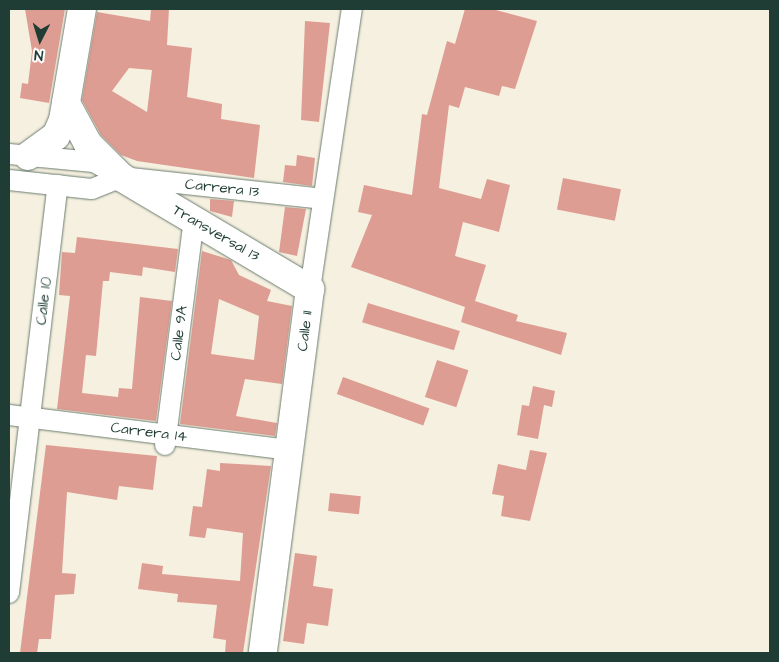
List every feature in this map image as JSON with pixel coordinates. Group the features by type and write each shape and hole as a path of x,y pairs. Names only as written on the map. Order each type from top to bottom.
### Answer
{"street":[{"path":"19,155 56,136 66,103 82,9"},
{"name":"Calle 11","path":"264,653 322,199 352,9"},
{"path":"66,103 88,144 121,177"},
{"name":"Carrera 13","path":"19,155 94,162 121,177 322,199"},
{"name":"Carrera 13","path":"9,180 92,189 121,177"},
{"name":"Transversal 13","path":"121,177 310,289"},
{"name":"Calle 10","path":"30,423 58,185"},
{"name":"Calle 9A","path":"166,439 194,220"},
{"name":"Carrera 14","path":"9,415 30,423 289,456"},
{"path":"9,426 30,423 9,593"}],"building":[{"path":"25,9 65,9 49,103 20,98 22,83 28,84 32,51"},
{"path":"151,9 169,9 167,45 192,48 187,97 222,104 221,119 260,125 254,178 137,161 121,155 101,135 82,100 97,12 150,21","holes":["129,68 152,70 147,112 112,91"]},
{"path":"465,9 492,9 537,21 515,89 502,86 499,96 465,87 459,108 449,105 439,188 481,199 487,179 510,185 499,232 463,222 455,256 486,265 475,301 518,315 516,321 567,333 561,355 461,322 465,307 351,267 372,215 358,212 364,185 412,195 422,114 427,115 447,41 455,44"},
{"path":"305,21 330,23 319,122 301,120"},
{"path":"297,155 315,158 312,186 283,182 285,165 296,166"},
{"path":"563,178 621,189 615,221 557,209"},
{"path":"210,199 234,201 232,217 210,211"},
{"path":"285,207 306,209 297,256 279,252"},
{"path":"77,237 178,249 175,272 143,267 142,276 110,272 109,281 103,281 96,356 86,355 82,393 118,397 119,388 132,389 140,297 172,301 156,421 57,409 70,296 59,295 62,252 75,253"},
{"path":"202,251 231,260 239,275 271,290 267,301 292,306 282,384 245,379 236,416 277,423 275,436 180,424","holes":["219,299 259,316 254,360 211,354"]},
{"path":"368,303 460,331 454,350 362,322"},
{"path":"437,360 468,370 456,407 425,397"},
{"path":"343,377 429,408 423,425 337,394"},
{"path":"533,386 555,391 552,407 544,405 538,439 517,435 522,405 529,406"},
{"path":"46,445 157,456 153,490 119,486 117,500 67,492 62,573 76,574 74,594 55,595 51,639 39,639 37,653 20,653"},
{"path":"530,450 547,453 530,521 501,516 504,496 492,494 498,464 526,470"},
{"path":"220,463 271,466 243,653 225,653 226,640 213,638 217,605 177,602 178,594 138,589 142,563 163,566 162,574 240,581 243,533 207,528 205,538 189,536 193,506 202,507 207,469 220,471"},
{"path":"330,493 361,496 359,514 328,511"},
{"path":"295,553 317,556 313,586 333,589 328,626 307,623 304,644 283,641"}]}
